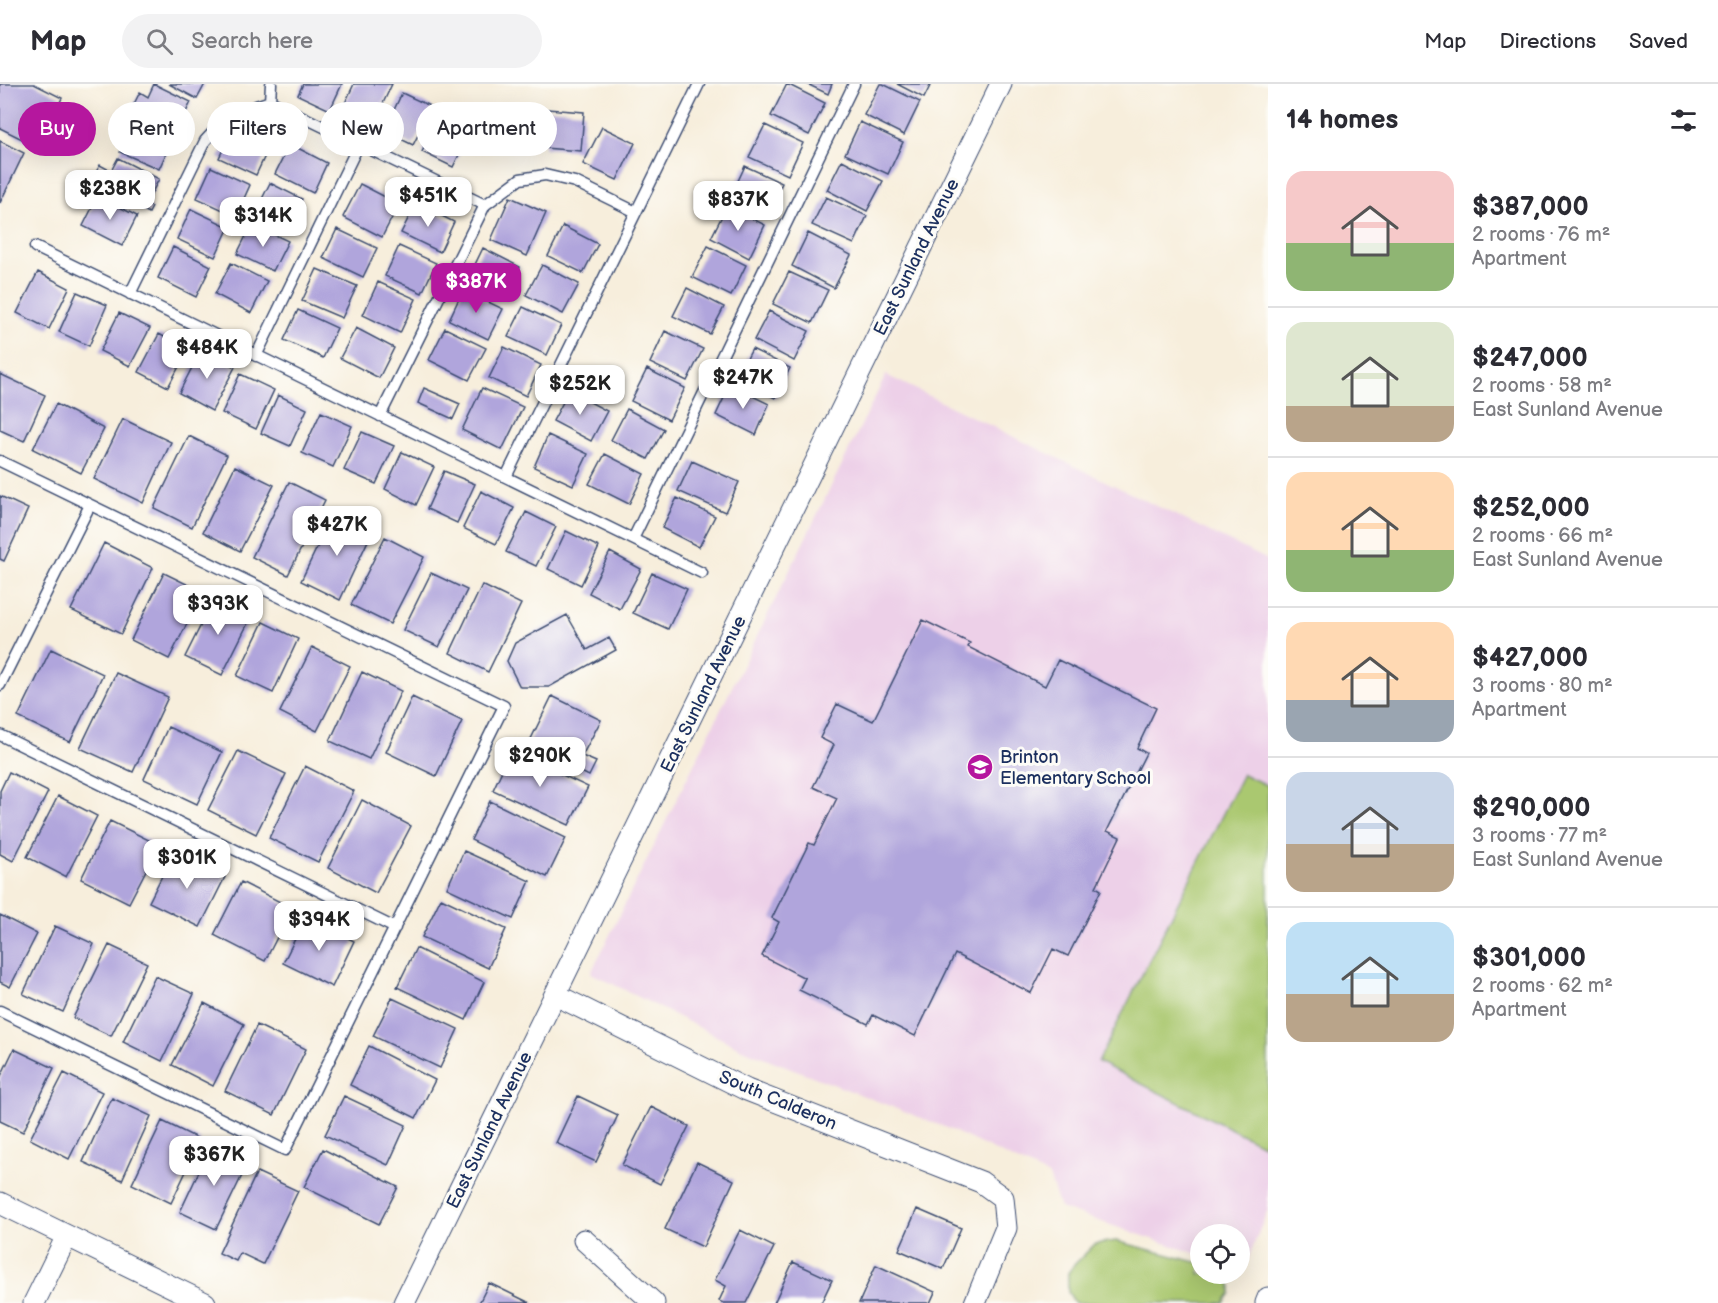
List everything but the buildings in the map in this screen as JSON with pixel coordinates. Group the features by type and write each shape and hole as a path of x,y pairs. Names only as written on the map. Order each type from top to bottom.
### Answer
{"street":[{"name":"East Sunland Avenue","path":"404,1303 1000,84"},
{"name":"South Calderon","path":"555,995 747,1090 981,1182 1004,1198 1006,1228 975,1303"},
{"path":"0,1203 205,1303"},
{"path":"34,1303 67,1236"},
{"path":"584,1240 654,1303"},
{"path":"1266,1303 1268,1298"}],"lane":[{"path":"270,101 271,84"},
{"path":"506,477 699,84"},
{"path":"633,539 854,84"},
{"path":"130,294 205,141 228,116 270,101 320,125"},
{"path":"256,356 353,156"},
{"path":"384,156 485,205"},
{"path":"380,416 485,205 520,179 545,175 575,182 636,213"},
{"path":"35,247 702,573"},
{"path":"0,461 504,706 285,1150 0,1011"},
{"path":"0,686 90,505"},
{"path":"0,735 395,928"}],"shaded area":[{"name":"Brinton Elementary School","path":"886,375 1268,560 1268,1209 1250,1254 1250,1224 1190,1224 1190,1252 1060,1208 1049,1176 947,1128 742,1049 591,973"}],"green space":[{"path":"1243,774 1268,786 1268,1135 1263,1145 1098,1062"},
{"path":"1116,1241 1190,1260 1190,1284 1231,1284 1231,1293 1224,1303 1075,1303 1068,1292 1068,1273 1095,1244"}],"place":[{"name":"Brinton Elementary School","path":"980,767"}]}
